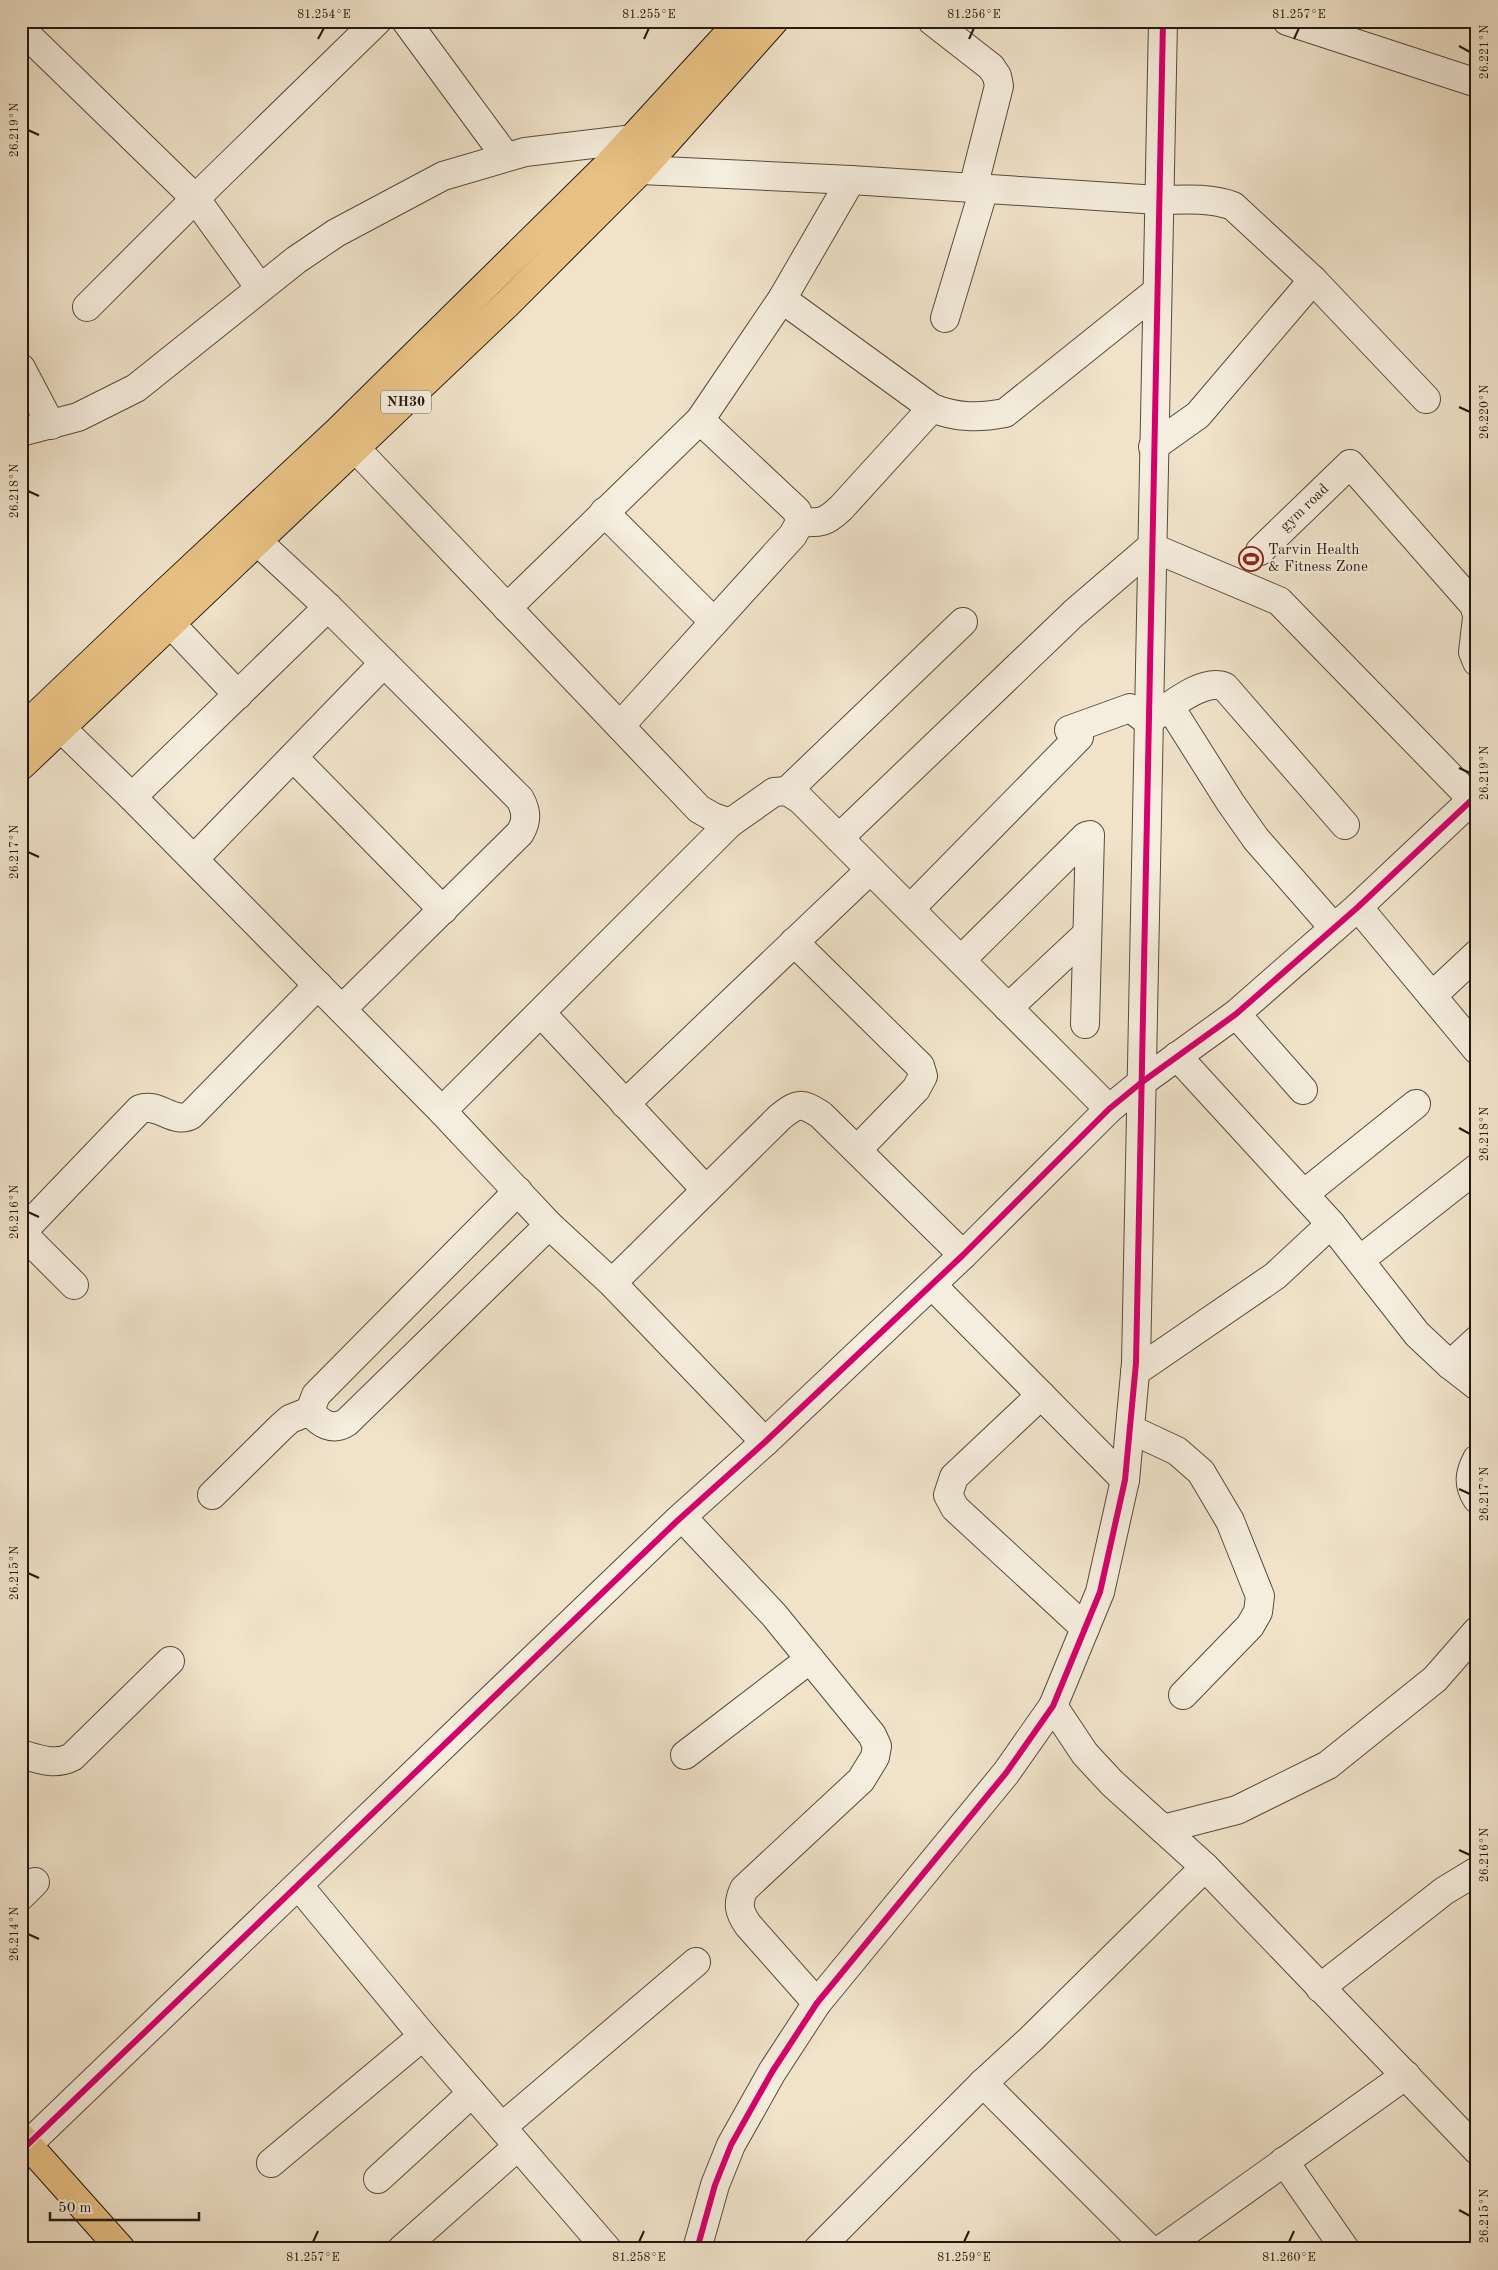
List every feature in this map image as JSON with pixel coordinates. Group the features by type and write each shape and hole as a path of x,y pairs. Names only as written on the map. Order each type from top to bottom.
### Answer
{"main road":[{"name":"NH30","path":"21,730 152,604 339,430 634,139 740,21"},
{"name":"NH30","path":"21,766 356,449 641,170 774,21"},
{"path":"24,2144 121,2249"}],"street":[{"path":"87,307 195,198 377,21"},
{"path":"406,21 506,157"},
{"path":"932,21 991,66 997,76 999,86 978,188 945,318"},
{"path":"697,2249 715,2185 731,2145 772,2072 817,2003 1006,1773 1053,1706 1100,1592 1125,1480 1135,1372 1142,1082 1159,714 1151,547 1162,21"},
{"path":"1287,21 1477,83"},
{"path":"21,29 195,198 260,288"},
{"path":"21,432 78,417 136,388 296,260 336,233 444,176 525,152 634,139"},
{"path":"641,170 850,180 1158,200 1209,199 1233,206 1313,280 1426,399"},
{"path":"507,608 700,420 782,299 850,180"},
{"path":"1153,447 1198,415 1313,280"},
{"path":"782,299 932,408 951,416 982,417 1005,412 1156,292"},
{"path":"21,368 52,424"},
{"path":"800,522 820,523 834,514 932,408"},
{"path":"620,726 793,535 800,522 797,511 700,420"},
{"path":"356,449 699,809 713,817 730,823"},
{"name":"gym road","path":"1260,551 1350,464 1474,605 1477,616"},
{"path":"604,512 714,622"},
{"path":"257,542 328,608 520,799 526,815 526,824 520,834 342,1009"},
{"path":"24,2144 299,1886 682,1517 766,1442 932,1285 1109,1109 1142,1082 1236,1014 1358,907 1474,797 1279,601 1151,547"},
{"path":"839,838 1074,613 1151,547"},
{"path":"132,797 328,608"},
{"path":"1477,616 1473,652 1477,662"},
{"path":"787,791 963,622"},
{"path":"170,623 238,695"},
{"path":"194,859 384,664"},
{"path":"1159,714 1204,685 1216,683 1225,687 1345,825"},
{"path":"910,909 1074,734 1130,708 1159,714 1230,802 1256,839 1334,928"},
{"path":"61,728 194,859 442,1111 549,1225 612,1284 766,1442"},
{"path":"293,757 443,910"},
{"path":"442,1111 730,823 774,792 787,791 801,800 1109,1109"},
{"path":"961,960 1089,835 1092,837 1085,1024"},
{"path":"625,1104 870,870"},
{"path":"1358,907 1477,1050"},
{"path":"1008,1008 1087,934"},
{"path":"794,942 920,1066 923,1076 916,1089 857,1150"},
{"path":"1432,996 1477,954"},
{"path":"74,1285 21,1232 140,1109 149,1106 181,1118 191,1115 318,985"},
{"path":"541,1013 706,1190"},
{"path":"1236,1014 1303,1090"},
{"path":"1177,1056 1331,1224 1417,1334 1450,1365 1477,1386"},
{"path":"1304,1194 1416,1104"},
{"path":"612,1284 780,1117 795,1106 806,1106 821,1115 963,1255"},
{"path":"1360,1260 1477,1168"},
{"path":"212,1495 290,1419 310,1411 316,1395 518,1190"},
{"path":"1135,1372 1275,1276 1331,1224"},
{"path":"310,1411 316,1420 328,1426 337,1428 347,1422 549,1225"},
{"path":"932,1285 1125,1480"},
{"path":"1450,1365 1477,1340"},
{"path":"1041,1396 954,1477 948,1495 955,1508 1085,1628"},
{"path":"1130,1428 1177,1451 1201,1472 1230,1522 1260,1596 1258,1612 1250,1626 1182,1694"},
{"path":"1477,1459 1469,1480 1471,1490 1477,1500"},
{"path":"682,1517 774,1614 872,1735 877,1746 875,1757 860,1780 744,1889 740,1898 739,1912 748,1925 817,2003"},
{"path":"1163,1829 1237,1810 1328,1765 1435,1679 1477,1631"},
{"path":"685,1756 810,1659"},
{"path":"21,1754 46,1761 64,1761 72,1757 170,1661"},
{"path":"1053,1706 1085,1754 1112,1783 1205,1867 1477,2150"},
{"path":"818,2249 982,2083 1031,2039 1205,1867"},
{"path":"1320,1988 1444,1891 1477,1871"},
{"path":"299,1886 423,2036 604,2248"},
{"path":"402,2249 510,2137 696,1962"},
{"path":"271,2163 423,2036"},
{"path":"1162,2249 1406,2075"},
{"path":"982,2083 1149,2249"},
{"path":"378,2179 472,2093"},
{"path":"1284,2162 1345,2249"}],"cycle path":[{"path":"697,2249 715,2185 731,2145 772,2072 817,2003 1006,1773 1053,1706 1100,1592 1125,1480 1136,1363 1163,21"},
{"path":"21,2151 676,1522 765,1442 963,1255 1109,1109 1142,1082 1236,1014 1358,907 1477,795"}],"place":[{"name":"Tarvin Health & Fitness Zone","path":"1251,559"}]}
